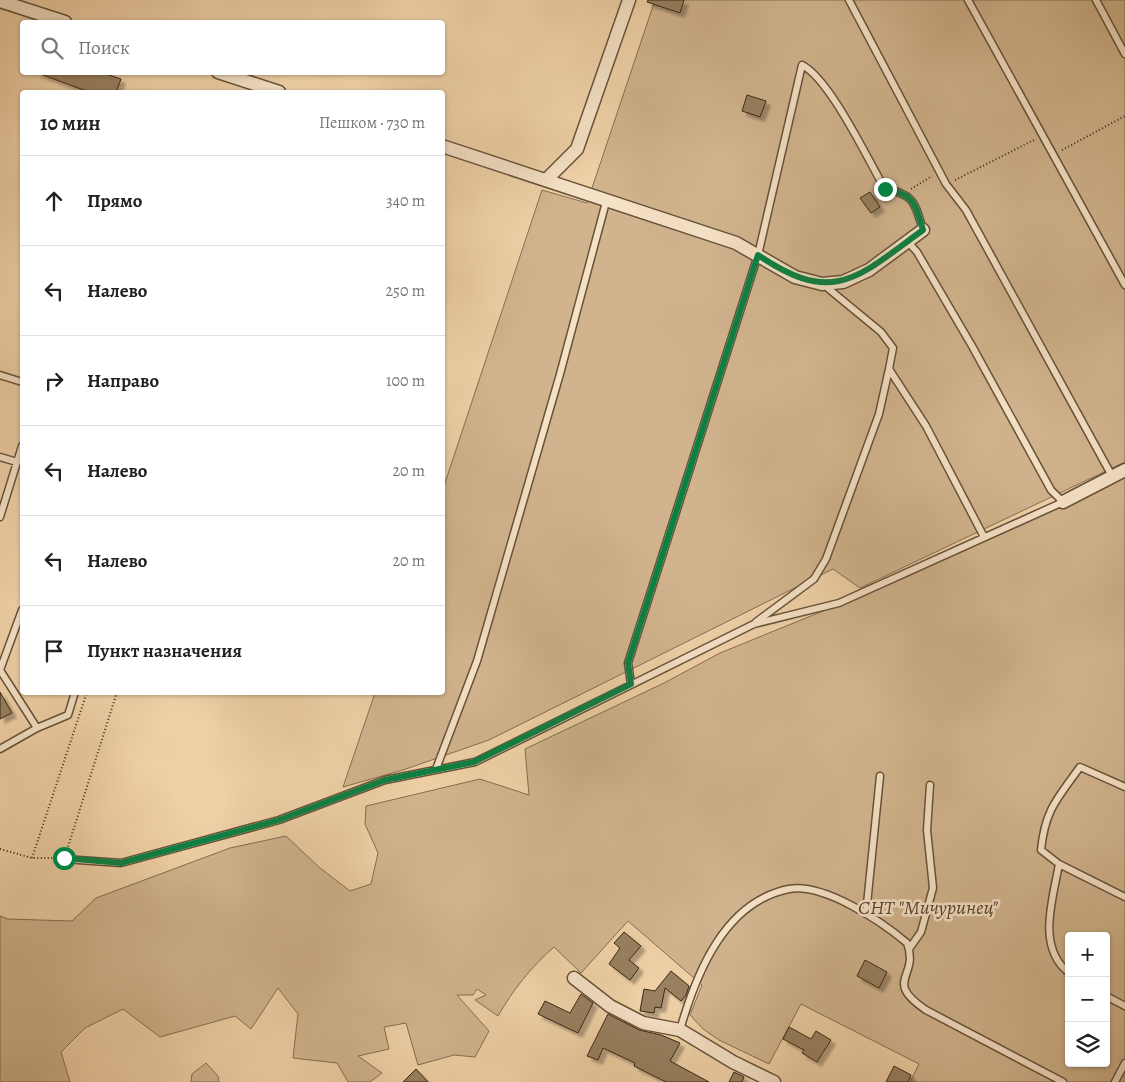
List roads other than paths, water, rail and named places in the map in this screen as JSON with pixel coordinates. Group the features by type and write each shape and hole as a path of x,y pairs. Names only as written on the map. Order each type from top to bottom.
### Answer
{"street":[{"path":"546,180 577,150 629,0"},
{"path":"0,2 58,20"},
{"path":"227,75 273,90"},
{"path":"445,147 606,202 736,243 795,277 822,284 843,282 869,270 923,230"},
{"path":"1062,502 1125,470"},
{"path":"574,978 610,1006 643,1023 680,1030 733,1062 774,1082"}],"lane":[{"path":"849,0 946,184 966,210 1112,476"},
{"path":"968,0 1125,285"},
{"path":"1096,0 1125,54"},
{"path":"631,684 628,663 758,255 802,65 808,68 829,93 885,189 902,192 915,202 923,230"},
{"path":"436,770 477,661 560,374 606,202"},
{"path":"754,624 839,604 1062,502 1051,490 972,346 917,252 907,242"},
{"path":"64,858 121,863 279,820 385,780 474,762 754,624 814,579 826,559 879,414 893,348 881,332 822,284"},
{"path":"889,368 926,426 984,537"},
{"path":"0,375 20,381"},
{"path":"0,517 20,452"},
{"path":"0,457 17,462"},
{"path":"20,615 0,670 37,728"},
{"path":"0,749 37,728 68,715 74,695"},
{"path":"1125,788 1080,767 1054,802 1044,825 1041,850 1059,864 1125,896"},
{"path":"866,914 880,776"},
{"path":"909,949 921,932 933,888 927,830 930,785"},
{"path":"1059,864 1048,926 1053,956 1065,969"},
{"path":"680,1030 711,951 731,923 746,909 790,889 829,893 866,914 897,934 907,943 910,964 905,977 904,989 909,999 926,1010 1063,1082"},
{"path":"1110,998 1125,1006"},
{"path":"1115,1082 1125,1063"}],"park label":[{"name":"СНТ \"Мичуринец\"","path":"928,907"}]}
